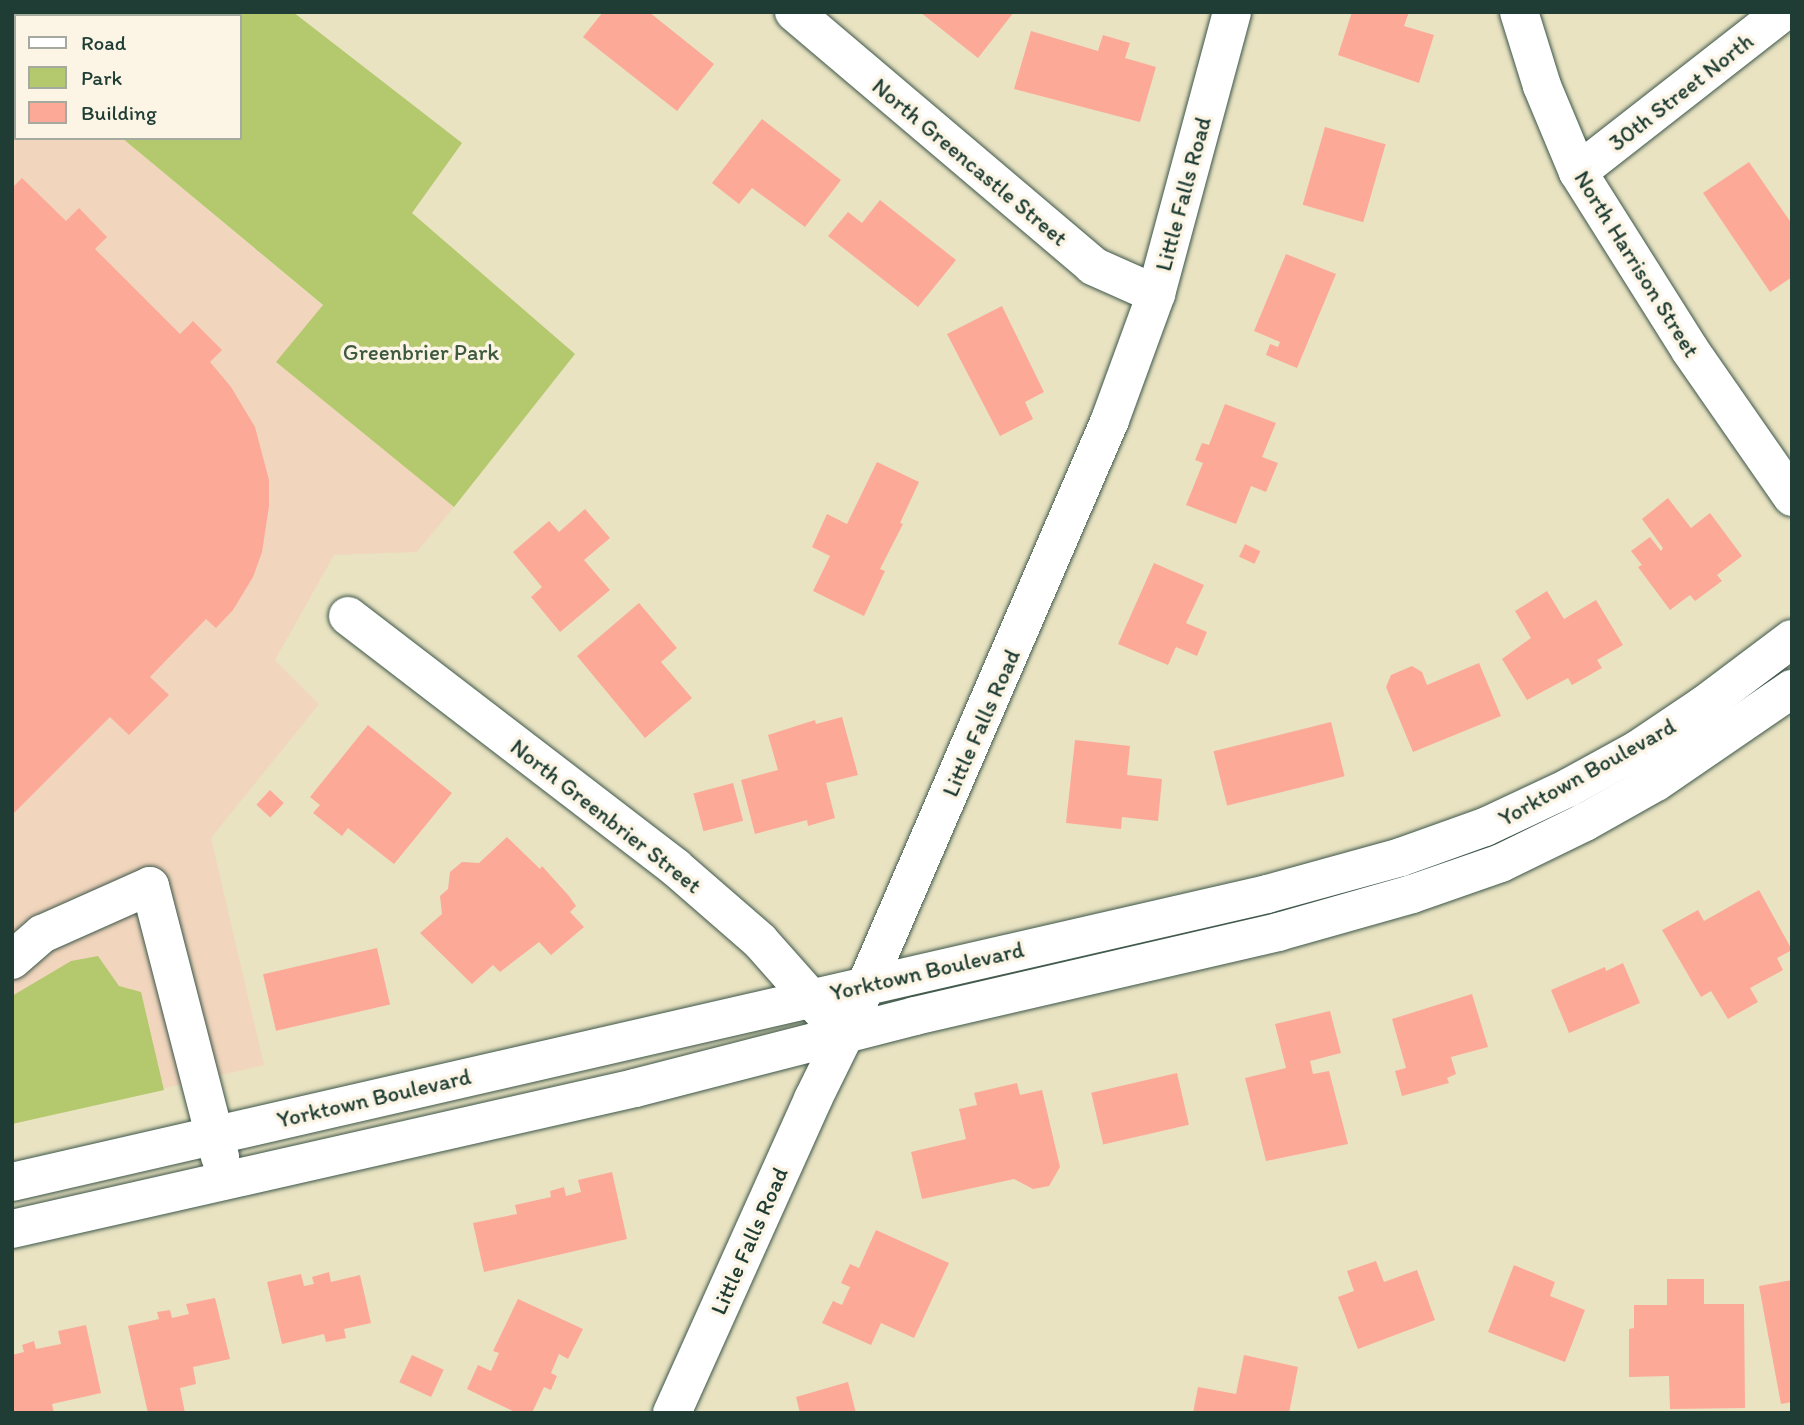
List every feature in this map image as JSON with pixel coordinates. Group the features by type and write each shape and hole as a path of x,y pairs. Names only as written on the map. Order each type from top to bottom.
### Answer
{"street":[{"name":"North Greencastle Street","path":"794,12 1093,266 1156,294"},
{"name":"Little Falls Road","path":"671,1413 844,1036 1058,549 1110,420 1156,294 1232,12"},
{"name":"North Harrison Street","path":"1519,12 1542,86 1578,172 1689,350 1792,497"},
{"name":"30th Street North","path":"1578,172 1783,12"},
{"name":"North Greenbrier Street","path":"348,616 675,867 760,942 844,1036"},
{"name":"Yorktown Boulevard","path":"12,1182 1267,894 1401,857 1485,827 1568,788 1637,750 1704,705 1792,639"},
{"name":"Yorktown Boulevard","path":"12,1229 622,1091 1278,932 1412,894 1501,863 1585,822 1656,782 1792,689"},
{"path":"12,960 41,934 150,886 226,1179"}],"shaded area":[{"path":"14,113 14,140 124,140 323,306 277,363 454,507 417,552 334,555 275,660 319,704 211,838 264,1065 12,1124"}],"green space":[{"name":"Greenbrier Park","path":"12,12 293,12 462,143 412,213 575,354 454,507 276,362 323,305 124,140 242,140 242,14 14,14 12,114"},
{"path":"98,956 119,986 141,992 164,1090 12,1124 12,996 71,961"}],"building":[{"path":"603,12 649,12 714,64 677,111 583,37"},
{"path":"920,12 1014,12 978,58"},
{"path":"1352,12 1409,12 1404,26 1434,35 1419,83 1338,55"},
{"path":"1031,31 1098,51 1103,35 1130,43 1125,58 1156,67 1140,122 1014,89"},
{"path":"762,119 841,180 805,227 752,188 739,204 712,183"},
{"path":"1325,127 1386,144 1363,222 1303,205"},
{"path":"1749,162 1792,224 1792,277 1770,292 1703,193"},
{"path":"22,178 66,221 79,208 107,237 95,249 180,334 193,321 222,350 210,362 231,387 255,427 269,480 269,506 262,552 253,577 233,610 216,628 206,619 150,677 169,695 129,735 110,717 12,815 12,188"},
{"path":"880,200 956,260 918,307 828,236 848,212 862,223"},
{"path":"1286,254 1336,274 1297,368 1266,355 1270,344 1278,347 1280,342 1254,331"},
{"path":"1002,306 1044,392 1025,402 1033,419 1000,436 947,334"},
{"path":"1225,404 1276,423 1262,457 1278,463 1266,492 1251,486 1236,524 1186,505 1203,463 1195,460 1202,443 1209,445"},
{"path":"877,462 919,482 900,523 903,524 880,569 885,571 864,616 813,591 830,556 812,547 827,514 847,524"},
{"path":"1668,498 1691,528 1710,513 1742,556 1717,575 1722,581 1695,601 1690,595 1670,610 1638,567 1642,565 1631,551 1650,537 1661,551 1663,548 1642,519"},
{"path":"585,509 610,538 584,560 610,590 560,632 531,597 542,587 513,552 549,521 559,532"},
{"path":"1245,544 1260,551 1254,564 1239,557"},
{"path":"1154,563 1204,585 1186,623 1207,632 1197,656 1176,647 1168,665 1118,644"},
{"path":"1547,591 1564,619 1596,600 1623,645 1597,660 1602,668 1572,685 1568,678 1527,700 1502,659 1531,638 1515,611"},
{"path":"639,603 677,648 661,662 692,698 645,738 577,656"},
{"path":"1479,663 1501,716 1413,752 1386,687 1391,675 1412,666 1422,672 1427,685"},
{"path":"842,717 858,775 826,783 835,818 808,826 807,820 755,834 741,780 778,770 768,735 815,720 816,724"},
{"path":"1331,722 1345,776 1227,806 1214,751"},
{"path":"368,725 452,793 394,864 348,828 342,836 313,813 320,805 310,797"},
{"path":"1075,740 1130,746 1127,775 1162,779 1158,821 1122,817 1121,829 1066,823"},
{"path":"733,783 743,821 703,831 693,794"},
{"path":"270,790 284,803 270,818 256,805"},
{"path":"507,837 540,869 542,866 569,896 576,906 570,912 584,927 551,955 539,942 500,972 493,965 472,984 420,933 442,914 440,896 448,889 450,872 462,862 479,863"},
{"path":"1759,890 1792,950 1777,958 1783,970 1750,988 1758,1002 1728,1019 1711,991 1701,997 1662,930 1698,910 1704,921"},
{"path":"377,948 390,1005 276,1031 263,974"},
{"path":"1623,963 1640,1003 1569,1033 1551,990 1605,967 1606,971"},
{"path":"1472,994 1488,1047 1451,1057 1456,1074 1447,1078 1449,1083 1402,1096 1395,1071 1406,1068 1392,1019"},
{"path":"1330,1011 1341,1053 1310,1061 1313,1074 1329,1071 1348,1144 1266,1161 1245,1078 1286,1068 1275,1024"},
{"path":"1177,1073 1189,1125 1103,1144 1091,1093"},
{"path":"1017,1083 1020,1095 1042,1090 1060,1167 1049,1186 1033,1189 1014,1179 922,1199 911,1152 966,1139 959,1109 977,1105 974,1093"},
{"path":"612,1172 627,1239 484,1272 473,1223 517,1214 515,1205 551,1197 550,1191 564,1187 566,1196 581,1192 578,1180"},
{"path":"876,1230 949,1263 914,1338 881,1323 871,1345 822,1323 833,1301 842,1305 850,1287 841,1283 850,1264 859,1268"},
{"path":"1376,1261 1384,1282 1417,1270 1435,1320 1358,1349 1338,1297 1354,1291 1347,1271"},
{"path":"1514,1265 1555,1282 1550,1296 1585,1310 1565,1362 1488,1332"},
{"path":"329,1272 331,1282 360,1275 371,1323 344,1329 346,1338 326,1342 324,1334 282,1344 267,1282 301,1274 304,1286 314,1284 312,1277"},
{"path":"1667,1279 1704,1279 1704,1304 1744,1304 1745,1408 1670,1409 1669,1376 1629,1377 1629,1329 1634,1328 1634,1305 1667,1305"},
{"path":"1792,1280 1792,1402 1781,1404 1759,1286"},
{"path":"215,1298 230,1359 193,1367 196,1384 180,1388 185,1413 148,1413 128,1326 159,1319 157,1312 170,1310 172,1318 189,1314 186,1304"},
{"path":"518,1299 583,1329 568,1359 559,1354 551,1373 557,1376 551,1390 544,1387 532,1413 517,1413 467,1389 478,1365 491,1371 499,1353 493,1351"},
{"path":"86,1325 101,1393 52,1404 54,1413 12,1413 12,1355 24,1352 22,1345 34,1341 36,1349 61,1344 58,1331"},
{"path":"412,1355 444,1370 431,1397 399,1382"},
{"path":"1244,1355 1298,1367 1289,1413 1193,1413 1198,1387 1236,1394"},
{"path":"848,1382 856,1413 800,1413 796,1397"}]}
